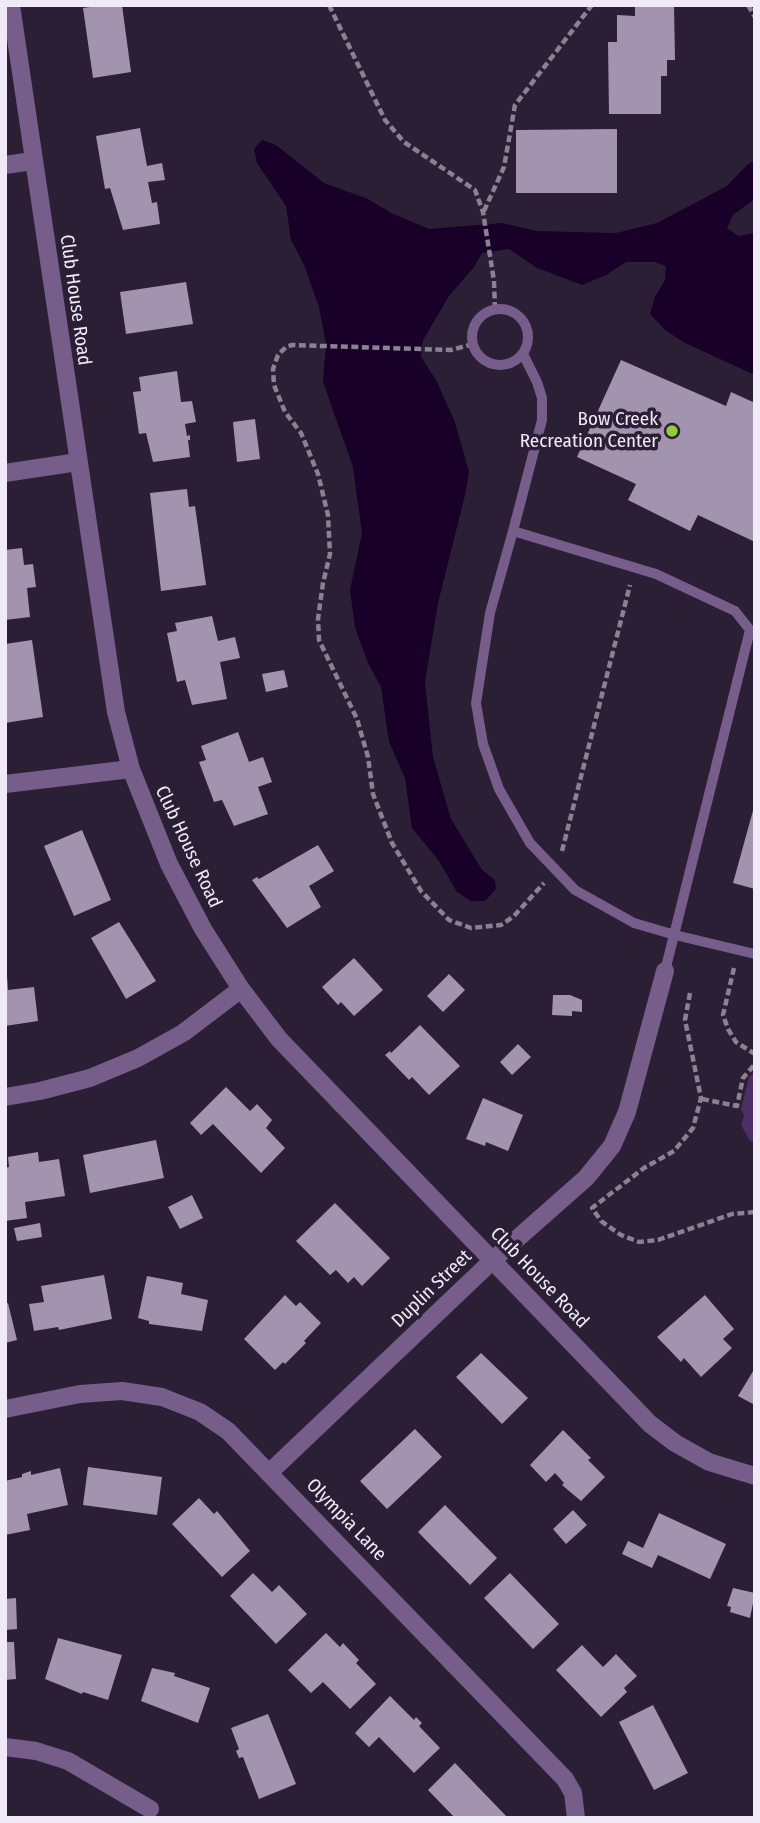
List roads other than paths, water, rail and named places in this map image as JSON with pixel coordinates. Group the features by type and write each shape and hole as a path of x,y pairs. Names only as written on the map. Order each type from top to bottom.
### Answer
{"street":[{"name":"Club House Road","path":"11,5 116,712 131,769 169,864 203,929 241,989 279,1039 650,1424 675,1443 709,1462 755,1476"},
{"path":"5,165 33,161"},
{"path":"5,473 78,462"},
{"path":"5,784 131,769"},
{"name":"Duplin Street","path":"270,1472 492,1260 586,1178 612,1146 627,1112 665,971"},
{"path":"5,1097 90,1078 138,1058 183,1033 241,989"},
{"name":"Olympia Lane","path":"5,1409 80,1394 121,1391 162,1397 200,1412 228,1431 565,1779 573,1793 576,1818"},
{"path":"5,1747 36,1751 68,1761 150,1809"}],"lane":[{"path":"495,309 513,312 527,327 527,346 523,354 508,364 499,365 483,359 473,344 474,326 479,318 495,309"},
{"path":"523,354 542,398 542,420 490,613 476,703 483,744 499,789 530,844 575,890 634,923 755,954"},
{"path":"513,531 656,573 735,611 750,630 665,971"}],"place":[{"name":"Bow Creek Recreation Center","path":"672,431"}]}
